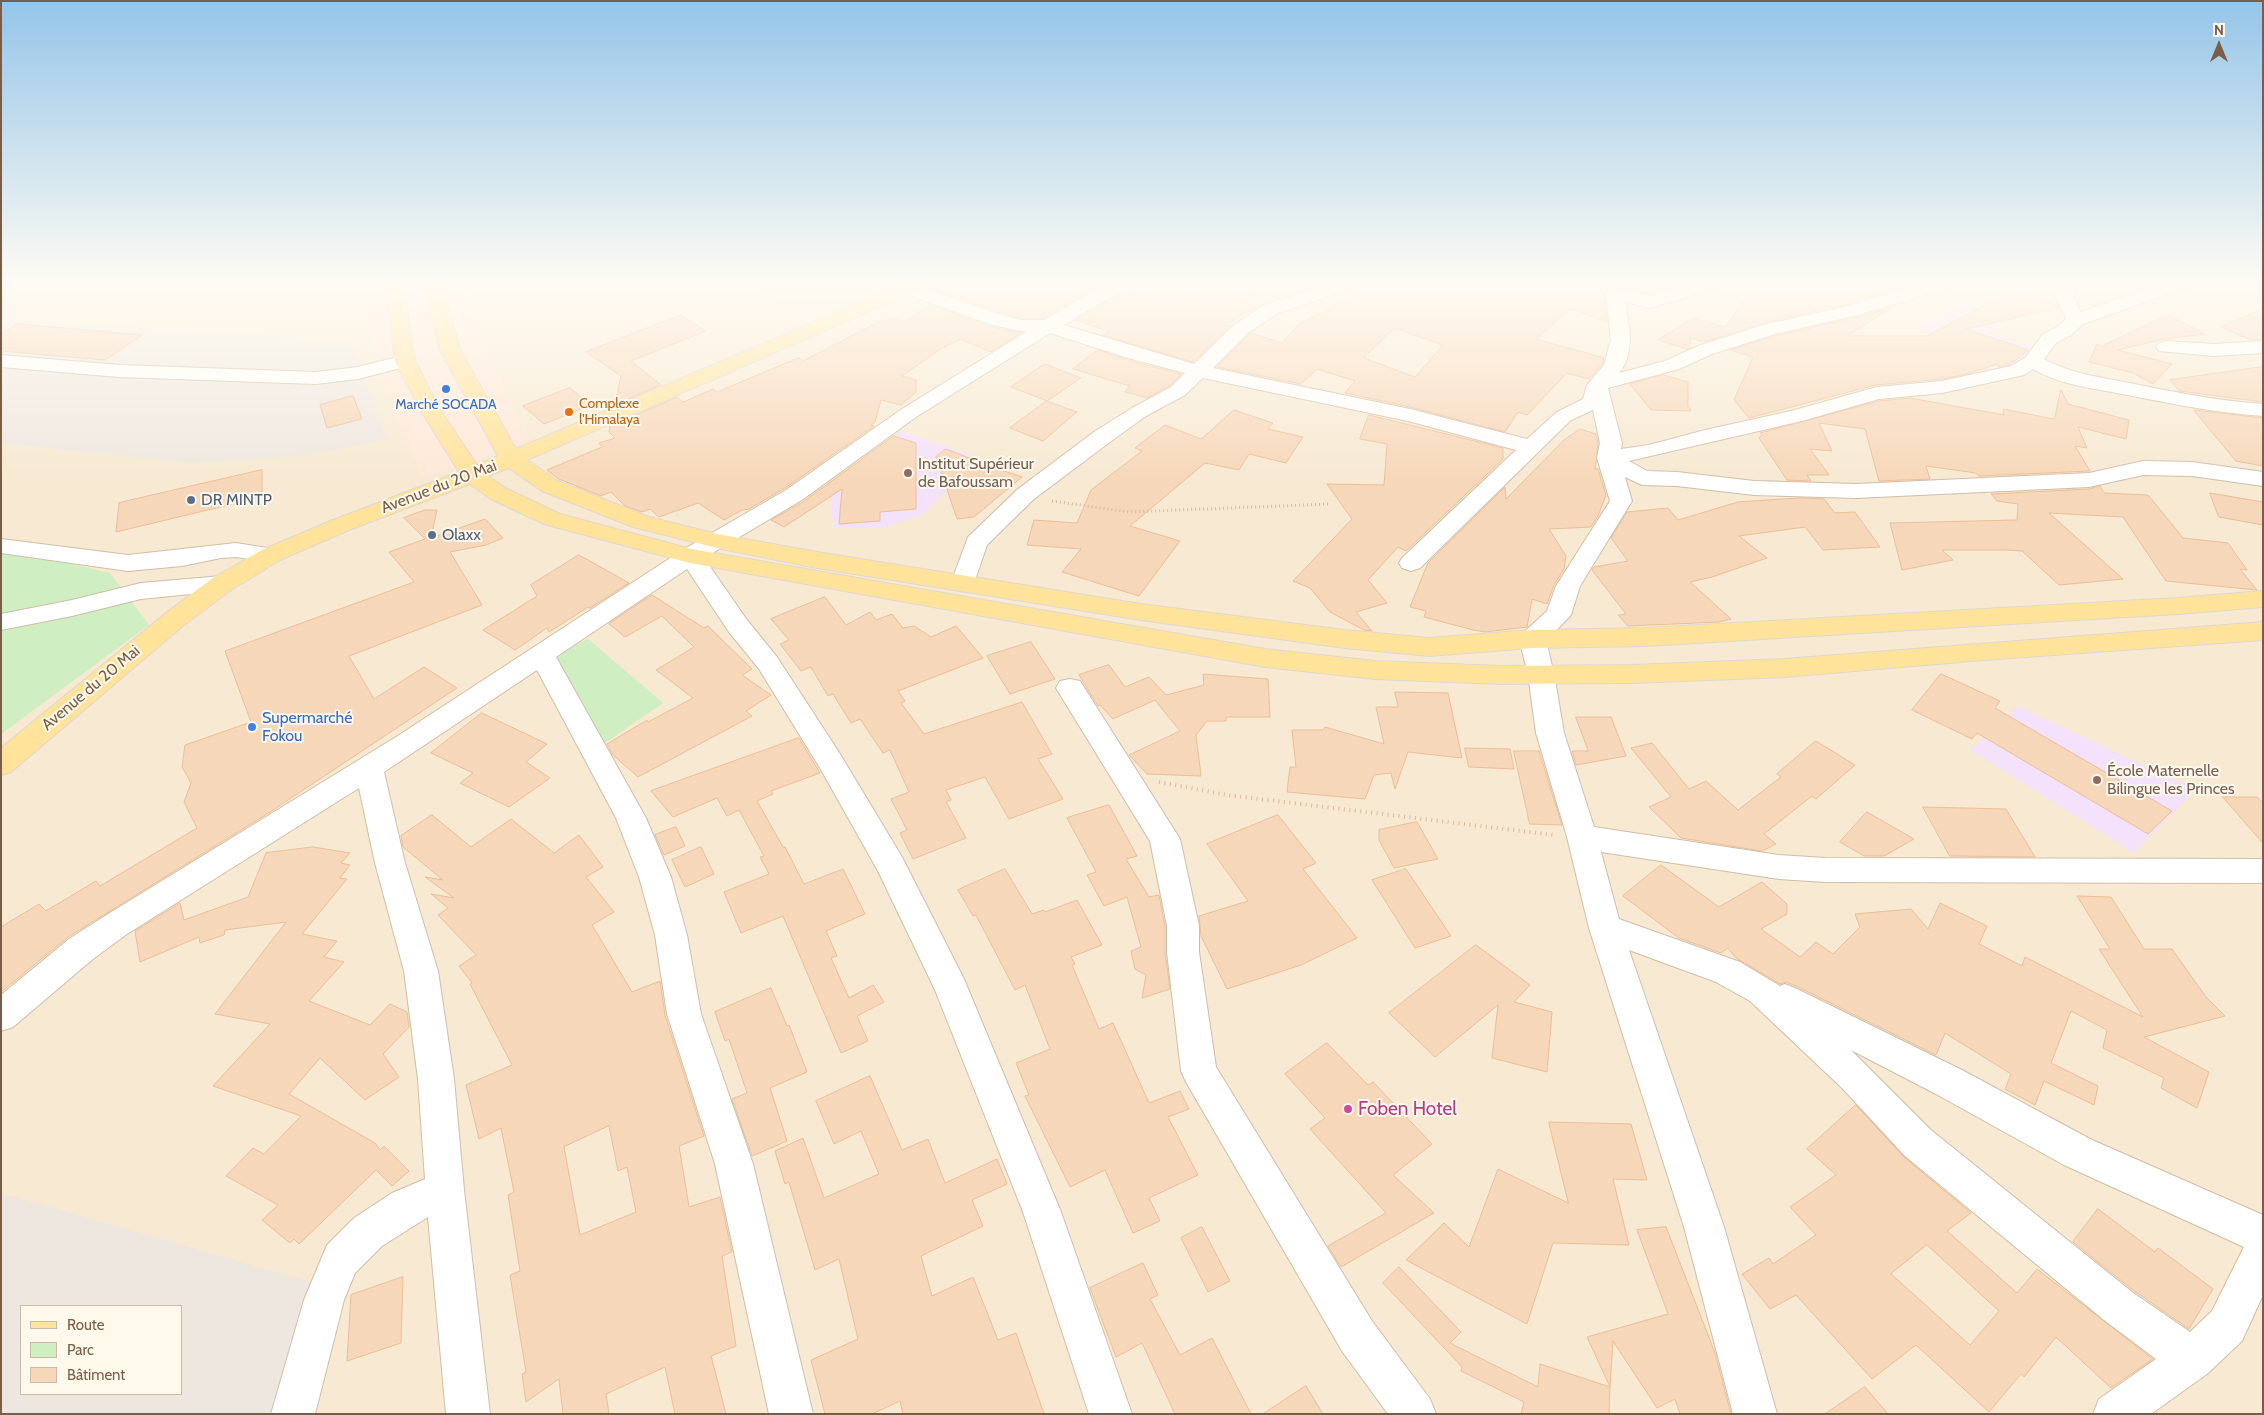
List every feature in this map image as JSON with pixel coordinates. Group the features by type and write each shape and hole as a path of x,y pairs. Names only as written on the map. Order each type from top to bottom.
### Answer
{"main road":[{"path":"403,349 405,361 432,411 472,475 499,494 552,519 704,549 820,581 1265,658 1375,670 1500,675 1632,674 1785,668 1984,651 2263,631"},
{"path":"450,349 510,458 550,486 704,549 817,560 1141,612 1345,639 1429,647 1532,639 1656,636 2178,606 2263,599"},
{"name":"Avenue du 20 Mai","path":"1,764 168,625 222,584 271,555 341,525 472,475 769,349"}],"street":[{"path":"1,1016 81,949 116,925 369,768 542,655 630,594 794,495 909,413 1010,349"},
{"path":"1119,349 1199,371 1410,415 1530,447"},
{"path":"963,583 976,542 1026,494 1102,437 1139,412 1178,391 1220,349"},
{"path":"1411,563 1564,416 1592,402 1596,385 1614,366 1619,349"},
{"path":"1596,385 1672,365 1708,349"},
{"path":"1608,458 1651,451 1705,436 1795,417 1877,392 1942,387 2017,371 2033,361 2042,349"},
{"path":"2199,349 2230,349"},
{"path":"1,362 119,371 316,378 358,373 405,361"},
{"path":"2033,361 2045,369 2073,378 2168,397 2263,410"},
{"path":"1596,385 1611,443 1608,458 1621,501 1568,586 1558,616 1532,639 1541,674 1550,733 1582,837 1605,928 1704,1227 1755,1414"},
{"path":"1608,458 1642,478 1678,479 1754,488 1856,491 1992,486 2088,480 2143,468 2192,469 2263,479"},
{"path":"1,546 128,563 236,550 271,555"},
{"path":"704,549 738,626 768,663 830,761 891,866 952,989 1042,1212 1110,1414"},
{"path":"1,622 72,608 141,591 222,584"},
{"path":"542,655 631,818 655,877 671,934 684,1014 734,1164 791,1414"},
{"path":"1070,688 1122,774 1165,839 1184,926 1183,952 1199,1071 1357,1336 1416,1414"},
{"path":"369,768 390,863 421,971 436,1079 445,1190 468,1414"},
{"path":"1582,837 1779,867 1825,870 2263,871"},
{"path":"1605,928 1728,972 1762,991 1778,996 1853,1033 2004,1111 2077,1152 2263,1235"},
{"path":"1762,991 1854,1076 1918,1143 2118,1306 2192,1360"},
{"path":"292,1414 324,1300 341,1260 368,1232 406,1207 445,1190"},
{"path":"2114,1414 2192,1360 2227,1326 2263,1251"}],"path":[{"path":"1026,494 1051,500 1129,512 1330,504"},
{"path":"1122,774 1243,798 1582,837"}],"shaded area":[{"path":"1,349 2263,349 2263,1414 1,1414"},
{"path":"1,349 353,349 386,439 311,455 192,463 1,443"},
{"name":"Marché SOCADA","path":"374,349 485,349 529,440 423,480 382,379"},
{"path":"1959,349 2030,349 2018,365 1998,372"},
{"name":"Institut Supérieur de Bafoussam","path":"901,431 986,460 941,496 922,515 882,528 833,527 830,486"},
{"name":"École Maternelle Bilingue les Princes","path":"2018,706 2196,789 2134,853 1971,750"},
{"path":"1,1193 317,1284 280,1414 1,1414"}],"green space":[{"path":"1,550 19,552 110,573 149,625 1,734"},
{"path":"588,639 663,703 599,747 558,697 544,687 543,670 550,658"}],"building":[{"path":"1,349 121,349 105,360 1,351"},
{"path":"594,349 661,349 631,361 661,385 615,405 621,376 586,352"},
{"path":"826,349 941,349 902,376 916,380 916,392 901,405 881,400 875,422 871,425 874,426 785,488 749,509 742,510 724,520 698,503 659,517 650,509 642,512 625,506 611,492 601,496 559,479 547,470 602,447 599,443 615,438 609,432 610,426 677,397 683,402 713,389 717,392 798,358 803,361"},
{"path":"984,349 996,349 991,352"},
{"path":"1150,349 1206,349 1193,362"},
{"path":"1235,349 1373,349 1364,358 1415,377 1439,349 1572,349 1604,358 1602,364 1589,379 1567,373 1527,415 1518,412 1505,432 1410,407 1345,393 1355,381 1317,369 1301,384 1217,367"},
{"path":"2095,349 2121,349 2117,350 2172,364 2153,384 2133,373 2089,362"},
{"path":"1098,350 1127,360 1181,374 1170,385 1147,398 1125,392 1130,386 1073,369"},
{"path":"1730,350 2029,350 2010,364 1998,367 1997,364 1971,373 1942,379 1876,385 1749,418 1734,400 1753,357"},
{"path":"1045,364 1081,378 1047,401 1011,387"},
{"path":"2263,367 2263,402 2179,391 2170,380"},
{"path":"1663,375 1688,382 1688,405 1691,411 1651,410 1630,384"},
{"path":"570,388 591,405 544,424 523,406"},
{"path":"2061,390 2068,404 2129,420 2126,439 2078,427 2087,448 2075,446 2090,471 1979,476 1976,473 1926,466 1930,479 1879,481 1865,429 1819,423 1832,451 1810,449 1829,475 1807,475 1811,481 1787,480 1759,438 1762,435 1760,433 1879,401 1910,398 2004,415 2003,409 2054,419"},
{"path":"353,396 362,419 327,428 320,405"},
{"path":"1047,401 1077,412 1043,441 1010,428"},
{"path":"1234,410 1273,423 1268,429 1303,437 1286,463 1249,454 1239,470 1205,463 1130,526 1180,541 1139,596 1062,572 1081,549 1027,545 1034,520 1077,523 1091,490 1142,451 1135,448 1165,425 1201,439"},
{"path":"2194,410 2263,418 2263,466 2236,461"},
{"path":"1369,415 1503,448 1503,459 1406,551 1398,547 1368,580 1387,603 1356,612 1372,631 1364,630 1330,612 1310,588 1293,581 1352,519 1327,484 1384,485 1387,444 1360,439"},
{"path":"1580,429 1596,434 1598,443 1595,469 1598,469 1606,495 1598,516 1591,527 1549,529 1566,556 1564,569 1554,585 1547,604 1532,599 1527,627 1485,632 1473,630 1424,617 1426,611 1410,607 1428,563 1505,487 1506,499 1563,441"},
{"path":"894,436 916,443 916,509 880,512 880,521 839,524 842,489 784,527 771,520 803,502"},
{"path":"946,449 1022,477 974,517 957,519 936,457"},
{"name":"DR MINTP","path":"262,470 262,497 116,532 119,503"},
{"path":"2100,486 2104,493 2148,495 2183,538 2228,543 2247,570 2240,569 2257,590 2166,581 2123,517 2049,513 2123,579 2059,585 2022,551 2005,550 1942,550 1953,560 1902,570 1890,523 2017,520 2018,504 1997,501 1991,494 2089,489"},
{"path":"2210,493 2263,502 2263,525 2219,517"},
{"path":"1799,498 1824,499 1835,513 1855,512 1880,547 1823,550 1805,527 1739,536 1767,558 1712,577 1690,582 1731,619 1719,622 1628,626 1618,615 1626,614 1592,570 1594,567 1628,561 1611,538 1627,512 1668,508 1678,520 1738,502"},
{"path":"425,510 437,510 431,538 485,519 503,538 486,545 450,552 482,605 349,656 374,699 424,667 457,688 270,812 68,937 1,992 1,927 39,904 46,911 96,881 100,886 197,828 184,802 191,783 182,767 185,745 251,722 225,651 414,582 389,552 425,539 404,518"},
{"path":"579,555 629,583 549,632 547,628 515,650 483,630 537,596 531,585"},
{"path":"652,595 704,628 708,626 752,669 742,675 771,695 746,711 752,716 638,777 613,755 607,744 647,720 648,722 693,698 656,670 694,647 662,616 625,637 609,624"},
{"path":"825,597 846,625 870,612 876,620 892,614 903,628 914,626 931,637 956,626 983,658 898,691 905,701 901,703 924,734 1022,702 1052,754 1038,759 1063,799 1009,819 985,777 946,790 951,800 946,802 966,838 913,859 900,833 907,830 891,799 909,792 890,750 883,753 860,719 851,723 833,694 828,696 811,667 801,671 780,644 789,640 771,619"},
{"path":"1031,642 1055,679 1010,694 987,656"},
{"path":"1109,665 1125,687 1149,677 1166,695 1204,685 1203,674 1268,679 1270,717 1226,717 1226,721 1207,721 1196,735 1201,776 1147,774 1129,755 1180,731 1155,700 1113,719 1100,705 1098,706 1079,675"},
{"path":"1941,674 2000,701 1995,708 2172,811 2148,834 1977,733 1972,739 1912,710"},
{"path":"1395,692 1448,693 1462,758 1408,752 1395,789 1391,773 1374,775 1365,799 1287,792 1290,767 1296,767 1292,730 1323,730 1325,727 1384,744 1376,707 1398,707"},
{"path":"482,713 547,744 526,762 550,778 509,807 460,783 473,773 431,753"},
{"path":"1576,717 1611,717 1626,756 1576,765 1572,751 1588,751"},
{"path":"799,738 820,773 771,791 773,794 757,801 783,847 785,847 804,884 843,869 865,914 826,931 837,956 831,958 849,998 873,985 884,1002 857,1016 868,1041 841,1053 783,916 741,933 724,892 769,874 760,857 764,856 739,810 727,816 717,798 673,817 651,791"},
{"path":"1816,741 1855,765 1816,799 1812,796 1764,834 1776,844 1762,851 1681,838 1649,807 1671,797 1631,748 1652,743 1689,789 1706,781 1738,810 1781,777 1777,774"},
{"path":"1465,748 1510,749 1514,769 1469,767"},
{"path":"1514,751 1539,751 1562,825 1530,824"},
{"path":"2223,797 2257,797 2263,803 2263,843"},
{"path":"1109,805 1137,856 1126,859 1149,897 1159,895 1165,926 1165,952 1170,989 1142,998 1146,975 1135,969 1131,951 1141,947 1127,897 1104,906 1087,875 1096,872 1067,818"},
{"path":"1923,807 2006,809 2035,857 1950,856"},
{"path":"1867,812 1914,839 1884,856 1864,856 1840,842"},
{"path":"432,815 471,847 511,819 554,853 579,835 603,867 586,877 614,912 592,925 632,992 660,981 665,1015 704,1136 679,1146 689,1207 720,1197 732,1252 722,1256 736,1346 711,1356 726,1414 675,1414 665,1367 606,1394 609,1414 563,1414 559,1379 526,1402 522,1374 526,1372 510,1275 520,1271 508,1195 514,1192 501,1128 479,1139 466,1085 512,1065 470,984 472,983 459,966 476,955 438,915 448,908 431,894 454,898 425,877 443,880 403,847 401,836","holes":["609,1126 618,1171 627,1167 636,1212 580,1235 564,1147"]},
{"path":"1278,815 1316,863 1303,869 1357,938 1301,965 1227,989 1201,936 1199,916 1248,901 1207,844"},
{"path":"1417,822 1438,859 1394,868 1379,840 1379,830"},
{"path":"676,827 685,846 664,855 655,835"},
{"path":"313,847 350,853 341,863 350,865 340,878 347,879 302,934 337,941 324,957 344,962 309,1001 370,1025 390,1004 407,1012 409,1027 383,1054 399,1077 365,1100 320,1058 289,1094 375,1143 380,1150 384,1146 409,1171 392,1186 376,1170 299,1244 294,1239 290,1243 262,1220 278,1205 226,1176 253,1148 264,1154 301,1116 213,1086 270,1024 215,1014 286,922 225,930 224,935 200,943 199,937 140,962 135,931 180,903 184,920 248,897 266,853"},
{"path":"701,847 714,874 685,887 672,860"},
{"path":"1661,865 1719,907 1762,882 1787,904 1787,914 1761,929 1800,957 1816,942 1833,954 1860,927 1855,914 1911,909 1928,929 1940,903 1987,926 1979,944 2022,966 2025,957 2143,1017 2099,949 2110,949 2077,896 2111,897 2144,949 2172,949 2206,997 2225,1016 2144,1037 2209,1072 2197,1108 2161,1088 2164,1078 2103,1048 2107,1030 2071,1011 2051,1063 2098,1086 2094,1105 2044,1081 2035,1105 2005,1089 2011,1074 1945,1033 1936,1055 1798,987 1786,982 1780,984 1736,958 1728,948 1721,953 1679,938 1623,896"},
{"path":"1005,869 1032,914 1044,910 1045,912 1077,900 1102,945 1071,957 1075,964 1072,965 1099,1029 1113,1023 1149,1103 1180,1091 1189,1109 1168,1117 1198,1175 1149,1198 1160,1221 1133,1233 1105,1170 1070,1187 1025,1096 1029,1095 1016,1063 1050,1049 1025,985 1015,990 976,915 973,916 958,890"},
{"path":"1406,869 1451,936 1415,948 1372,880"},
{"path":"1476,945 1530,985 1514,1002 1552,1012 1547,1072 1492,1058 1498,1005 1435,1057 1389,1013"},
{"path":"771,988 787,1026 789,1025 807,1072 770,1088 787,1141 752,1156 732,1099 747,1093 729,1039 725,1041 715,1012"},
{"path":"1327,1043 1368,1085 1373,1082 1432,1144 1393,1175 1434,1213 1341,1267 1328,1246 1386,1213 1310,1129 1325,1118 1285,1074"},
{"path":"870,1076 902,1150 928,1139 945,1183 997,1159 1007,1184 972,1200 983,1226 921,1256 932,1296 973,1277 998,1340 1016,1333 1044,1414 903,1414 900,1401 872,1414 825,1414 811,1360 858,1339 839,1259 815,1270 789,1182 785,1184 775,1151 803,1138 824,1198 879,1174 861,1131 834,1144 816,1101"},
{"path":"1856,1105 1904,1157 1971,1213 1947,1231 2017,1293 2037,1269 2153,1359 2111,1388 2056,1337 2024,1377 2021,1374 1989,1412 1916,1345 1872,1379 1796,1295 1770,1309 1742,1274 1769,1258 1773,1264 1816,1235 1790,1207 1836,1175 1807,1149","holes":["1927,1245 1999,1311 1970,1345 1891,1274"]},
{"path":"1549,1122 1631,1124 1647,1180 1613,1179 1629,1245 1553,1243 1527,1324 1406,1260 1444,1223 1469,1247 1498,1169 1568,1203"},
{"path":"2098,1209 2155,1252 2158,1248 2213,1289 2189,1329 2133,1290 2073,1242"},
{"path":"1202,1227 1230,1281 1208,1292 1181,1238"},
{"path":"1666,1227 1715,1353 1731,1414 1680,1414 1675,1399 1657,1408 1613,1341 1610,1387 1587,1337 1668,1314 1637,1230"},
{"path":"1143,1263 1158,1295 1150,1299 1180,1355 1212,1338 1251,1414 1175,1414 1142,1343 1116,1357 1090,1288"},
{"path":"1399,1267 1461,1332 1450,1343 1538,1387 1540,1364 1610,1387 1609,1414 1521,1414 1524,1402 1461,1371 1462,1367 1383,1283"},
{"path":"403,1277 401,1343 347,1361 351,1295"},
{"path":"1306,1386 1323,1414 1263,1414"},
{"path":"1865,1387 1888,1414 1825,1414"}],"place":[{"name":"Marché SOCADA","path":"446,389"},
{"name":"Complexe l'Himalaya","path":"569,412"},
{"name":"Institut Supérieur de Bafoussam","path":"908,473"},
{"name":"DR MINTP","path":"191,500"},
{"name":"Olaxx","path":"432,535"},
{"name":"Supermarché Fokou","path":"252,727"},
{"name":"École Maternelle Bilingue les Princes","path":"2097,780"},
{"name":"Foben Hotel","path":"1348,1109"}]}
